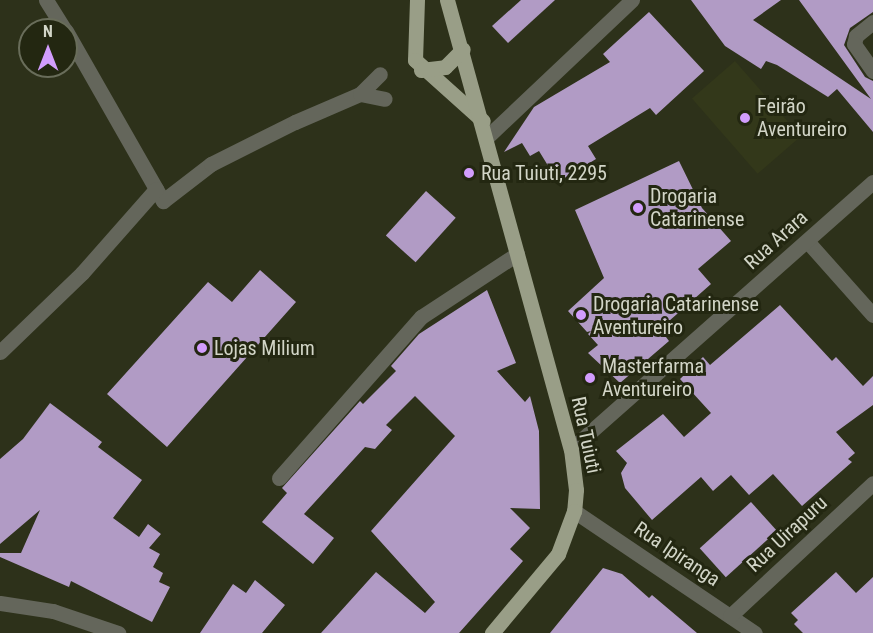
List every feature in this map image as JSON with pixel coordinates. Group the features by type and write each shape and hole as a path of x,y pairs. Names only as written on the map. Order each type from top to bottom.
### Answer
{"main road":[{"path":"417,0 413,48 421,70 483,121"},
{"name":"Rua Tuiuti","path":"447,0 483,121 571,449 574,511 558,554 492,633"},
{"path":"421,70 445,67 463,49"}],"street":[{"path":"46,0 58,18"},
{"path":"486,138 632,0"},
{"path":"873,22 856,36 854,44 873,71"},
{"path":"78,51 163,201 211,164 360,94 380,74"},
{"path":"360,94 386,99"},
{"name":"Rua Arara","path":"571,449 873,182"},
{"path":"0,352 82,273 156,189"},
{"path":"807,241 873,315"},
{"path":"279,478 421,317 517,254"},
{"name":"Rua Uirapuru","path":"730,616 873,483"},
{"name":"Rua Ipiranga","path":"574,511 755,633"},
{"path":"0,603 53,611 118,633"}],"shaded area":[{"name":"Feirão Aventureiro","path":"735,61 801,136 758,174 692,98"}],"building":[{"path":"521,0 555,0 508,43 492,26"},
{"path":"691,0 781,0 753,20 871,99 799,0 873,0 873,12 850,28 844,45 865,77 873,81 873,132 837,89 828,97 777,65 766,61 761,69 725,46"},
{"path":"649,12 704,71 656,115 650,108 588,146 596,159 558,182 539,151 530,156 522,143 504,152 534,107 610,62 603,54"},
{"path":"679,161 702,208 731,241 698,269 711,284 660,329 669,341 620,383 588,353 598,345 588,334 591,331 587,332 568,311 604,278 575,210"},
{"path":"426,191 456,218 416,262 386,236"},
{"name":"Lojas Milium","path":"260,270 296,302 167,447 107,394 208,282 232,302"},
{"path":"487,290 516,363 497,371 525,402 530,396 539,431 540,509 510,508 530,528 510,549 523,561 459,633 321,633 376,572 425,613 435,602 371,531 455,436 415,396 386,425 392,430 375,449 365,447 304,514 334,538 313,564 262,522 287,493 282,488 360,401 363,404 396,371 391,366 419,334"},
{"path":"780,305 832,361 836,357 863,386 873,376 873,405 836,432 855,453 848,459 852,462 802,506 773,474 749,495 731,475 713,491 701,477 652,520 625,488 621,473 627,463 616,451 663,414 684,437 711,413 680,379 703,357 710,365"},
{"path":"50,403 102,442 98,447 142,480 113,518 139,537 148,524 161,534 149,548 160,554 153,567 163,573 159,582 170,587 152,622 71,581 69,587 0,557 0,553 21,553 40,510 0,544 0,459 23,439"},
{"path":"751,502 777,531 726,577 700,548"},
{"path":"603,568 622,574 649,598 652,595 697,633 550,633"},
{"path":"836,572 856,593 873,577 873,633 803,633 794,624 798,620 791,613"},
{"path":"255,580 285,605 262,633 200,633 233,584 246,593"}],"place":[{"name":"Feirão Aventureiro","path":"745,118"},
{"name":"Rua Tuiuti, 2295","path":"469,173"},
{"name":"Drogaria Catarinense","path":"638,208"},
{"name":"Drogaria Catarinense Aventureiro","path":"581,315"},
{"name":"Lojas Milium","path":"202,348"},
{"name":"Masterfarma Aventureiro","path":"590,378"}]}
